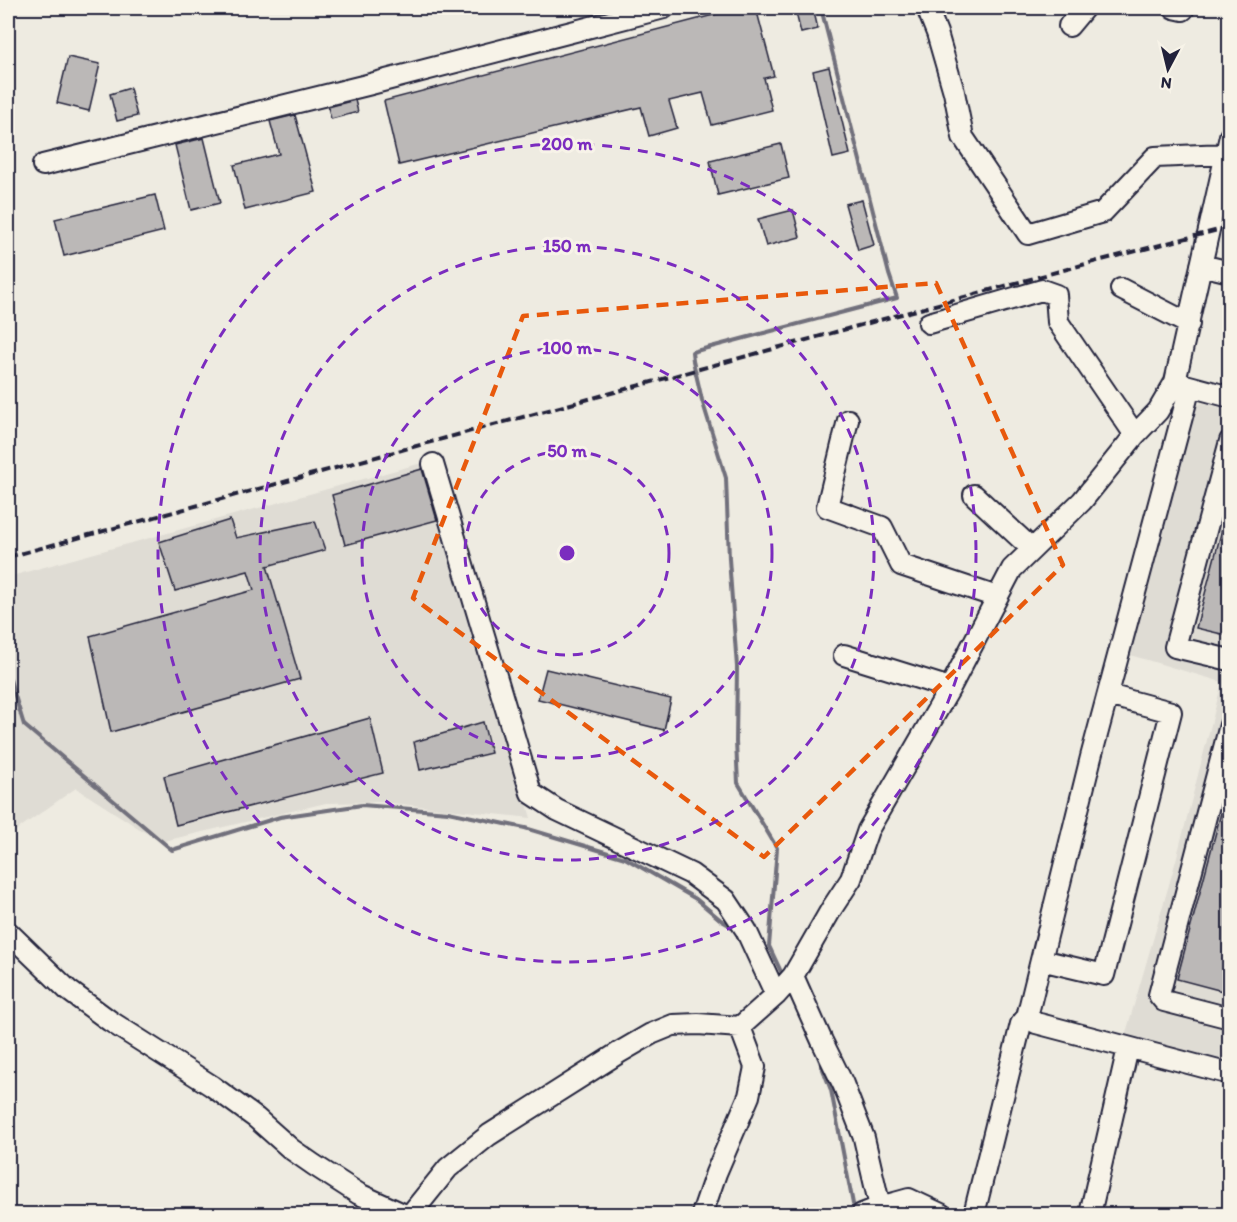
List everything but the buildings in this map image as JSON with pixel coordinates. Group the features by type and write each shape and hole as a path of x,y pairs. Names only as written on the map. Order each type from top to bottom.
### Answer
{"street":[{"path":"43,165 367,85 664,8"},
{"path":"927,8 937,33 954,92 963,137 1028,234 1103,212 1155,158 1228,145 1189,324 1182,384 1108,695 1027,1017 1022,1024 974,1215"},
{"path":"1069,26 1084,8"},
{"path":"1174,8 1183,10 1184,8"},
{"path":"1201,265 1230,272"},
{"path":"1121,289 1189,324"},
{"path":"929,323 1042,290 1056,295 1058,322 1135,435"},
{"path":"411,1215 448,1168 489,1135 620,1052 651,1034 673,1025 740,1027 776,995 793,976 851,879 868,830 950,688 1012,569 1082,501 1135,435 1182,384"},
{"path":"1182,384 1230,397"},
{"path":"848,420 826,507 882,527 901,565 998,597"},
{"path":"1230,441 1175,646 1230,660"},
{"path":"434,464 531,793 557,810 691,874 726,900 746,930 776,995"},
{"path":"974,495 1032,549"},
{"path":"844,655 950,688"},
{"path":"1041,960 1104,975 1168,724 1171,712 1108,695"},
{"path":"1230,725 1226,755 1159,995 1164,1001 1230,1018"},
{"path":"8,932 68,990 110,1021 212,1086 314,1165 359,1194 403,1215"},
{"path":"793,976 843,1084 864,1138 871,1211 909,1199 941,1215"},
{"path":"1027,1017 1036,1023 1230,1074"},
{"path":"702,1215 716,1173 749,1096 755,1067 740,1027"},
{"path":"1090,1215 1128,1048"}],"highlighted area":[{"path":"936,283 1063,565 764,857 413,598 523,316"}],"shaded area":[{"path":"1202,403 1230,410 1229,1070 1123,1043 1175,864 1222,682 1130,655 1196,405"},
{"path":"429,461 531,818 381,802 326,803 160,842 76,788 8,836 8,577"}],"waterway":[{"path":"784,978 769,946 777,848 738,783 737,667 726,478 702,400 692,352 897,298 821,8"},
{"path":"8,673 24,725 172,850 280,817 362,805 448,812 525,828 625,858 696,899 722,921 736,929"},
{"path":"814,1046 831,1090 853,1204"}],"railway":[{"path":"8,557 1082,265 1230,227"}]}
